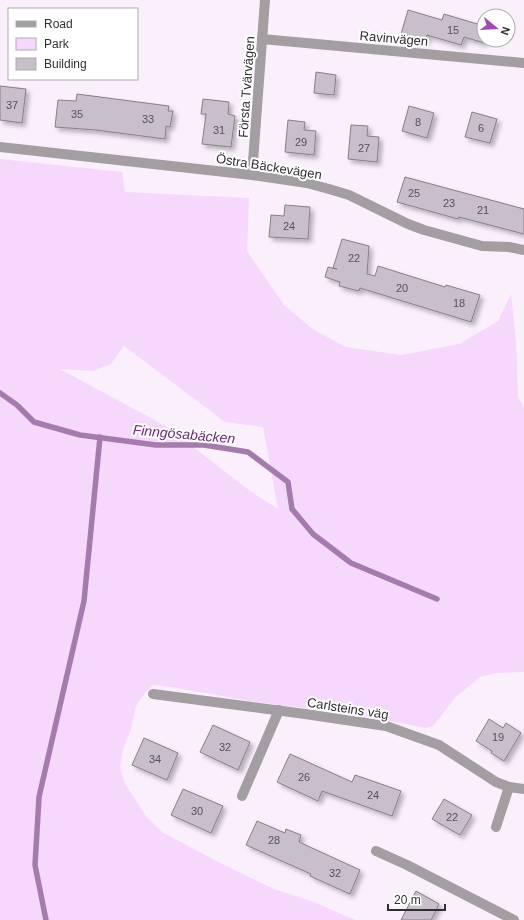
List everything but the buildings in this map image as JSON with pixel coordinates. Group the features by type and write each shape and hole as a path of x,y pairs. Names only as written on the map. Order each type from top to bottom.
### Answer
{"street":[{"name":"Första Tvärvägen","path":"252,175 265,0"},
{"name":"Ravinvägen","path":"262,39 524,63"},
{"name":"Östra Bäckevägen","path":"0,147 252,175 307,183 329,189 369,204 414,226 482,246 509,247 524,250"},
{"name":"Carlsteins väg","path":"153,694 279,710 386,726 439,745 496,782 509,787 524,789"},
{"path":"242,796 279,710"},
{"path":"496,827 509,787"},
{"path":"376,851 408,865 514,920"}],"green space":[{"path":"0,159 122,172 125,192 249,198 247,251 284,305 314,330 346,347 401,355 459,344 498,321 511,294 516,342 518,397 524,407 524,672 497,673 480,677 455,698 433,726 425,728 336,712 256,702 153,685 136,706 131,729 123,749 120,766 124,782 146,816 162,832 224,865 274,889 314,902 355,920 0,920","holes":["124,346 225,422 263,427 278,509 250,491 169,428 60,369 93,371 111,364"]}],"waterway":[{"name":"Finngösabäcken","path":"0,393 17,405 34,422 80,435 156,445 204,445 248,452 288,482 292,509 313,534 351,563 437,599"},
{"path":"46,920 35,865 39,797 84,601 100,437"}]}
